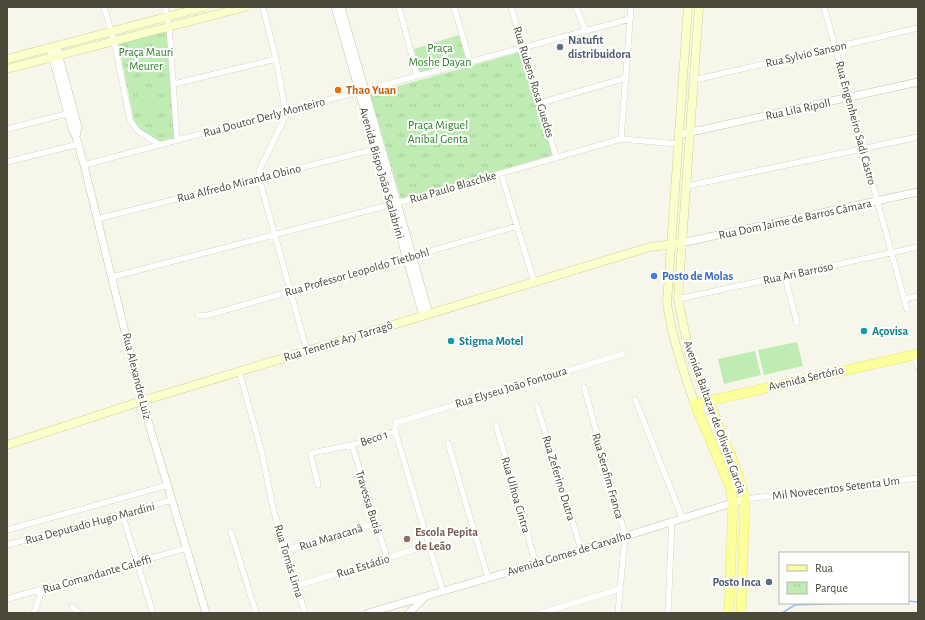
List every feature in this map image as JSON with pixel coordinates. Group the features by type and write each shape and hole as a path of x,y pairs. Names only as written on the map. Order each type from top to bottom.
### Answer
{"main road":[{"path":"7,59 204,7"},
{"path":"7,69 245,7"},
{"name":"Avenida Baltazar de Oliveira Garcia","path":"688,7 667,303 681,366 695,404 730,487 733,502 729,613"},
{"name":"Avenida Baltazar de Oliveira Garcia","path":"699,7 678,299 689,352 738,474 750,498 741,613"},
{"name":"Rua Dom Jaime de Barros Câmara","path":"671,243 681,243"},
{"name":"Rua Tenente Ary Tarragô","path":"7,444 239,371 650,246 671,243"},
{"name":"Avenida Sertório","path":"695,404 916,354"}],"street":[{"path":"104,7 112,31 130,120 138,131 160,145"},
{"path":"165,7 169,26 177,140"},
{"path":"263,7 276,59 285,111 284,122 259,171 259,178 307,351"},
{"name":"Avenida Bispo João Scalabrini","path":"335,7 362,90"},
{"name":"Avenida Bispo João Scalabrini","path":"341,7 378,148 426,315"},
{"path":"399,7 417,76"},
{"path":"454,7 470,61"},
{"name":"Rua Rubens Rosa Guedes","path":"512,7 556,157"},
{"path":"576,7 585,30"},
{"path":"621,139 631,7"},
{"name":"Rua Engenheiro Sadi Castro","path":"824,7 907,309"},
{"name":"Rua Doutor Derly Monteiro","path":"84,165 630,19"},
{"name":"Rua Sylvio Sanson","path":"694,80 918,28"},
{"name":"Rua Alexandre Luiz","path":"53,46 98,218 142,401 206,613"},
{"path":"174,84 276,59"},
{"path":"540,103 626,78"},
{"name":"Rua Lila Ripoll","path":"678,140 690,132 918,82"},
{"path":"7,130 71,113"},
{"path":"687,186 918,137"},
{"name":"Rua Paulo Blaschke","path":"112,277 394,204 621,139 678,140"},
{"path":"7,162 77,140"},
{"name":"Rua Alfredo Miranda Obino","path":"98,218 378,148"},
{"path":"501,173 534,282"},
{"name":"Rua Dom Jaime de Barros Câmara","path":"681,243 918,192"},
{"name":"Rua Professor Leopoldo Tietbohl","path":"198,315 205,316 517,226"},
{"name":"Rua Ari Barroso","path":"678,299 918,247"},
{"path":"785,276 798,323"},
{"path":"904,299 918,296"},
{"name":"Rua Elyseu João Fontoura","path":"395,432 394,424 399,421 623,354"},
{"path":"916,354 918,367"},
{"name":"Rua Tomás Lima","path":"239,371 262,453 273,508 305,613"},
{"name":"Rua Serafim Franca","path":"584,387 625,535 618,613"},
{"path":"635,399 682,518"},
{"name":"Rua Zeferino Dutra","path":"537,406 581,549"},
{"name":"Rua Ulhoa Cintra","path":"496,425 536,564"},
{"path":"395,432 443,592"},
{"name":"Beco 1","path":"318,485 311,454 352,445 395,432"},
{"path":"448,443 488,578"},
{"name":"Travessa Butiá","path":"352,445 386,558"},
{"name":"Mil Novecentos Setenta Um","path":"750,498 918,478"},
{"name":"Rua Deputado Hugo Mardini","path":"7,530 168,485"},
{"name":"Avenida Gomes de Carvalho","path":"409,613 426,597 750,498"},
{"name":"Rua Deputado Hugo Mardini","path":"7,545 172,500"},
{"path":"124,520 153,613"},
{"path":"668,613 672,521"},
{"name":"Rua Maracanã","path":"286,550 376,523"},
{"path":"231,532 256,613"},
{"name":"Rua Estádio","path":"296,586 429,545"},
{"name":"Rua Comandante Caleffi","path":"7,599 187,548"},
{"path":"541,613 620,589"},
{"path":"34,613 42,590"},
{"path":"368,613 426,597"},
{"path":"72,607 79,613"}],"green space":[{"name":"Praça Mauri Meurer","path":"167,30 175,140 161,144 135,126 118,42"},
{"name":"Praça Moshe Dayan","path":"459,35 466,60 420,74 414,49"},
{"name":"Praça Moshe Dayan","path":"456,38 462,60 425,71 418,50"},
{"name":"Praça Miguel Aníbal Genta","path":"520,52 553,155 401,199 370,94"},
{"path":"152,92 158,120 143,123 138,95"},
{"path":"797,342 803,366 764,375 758,350"},
{"path":"755,351 761,375 724,384 718,359"}],"waterway":[{"path":"909,601 918,602"},
{"path":"782,613 795,605 826,604"}],"place":[{"name":"Natufit distribuidora","path":"560,47"},
{"name":"Thao Yuan","path":"338,90"},
{"name":"Posto de Molas","path":"654,276"},
{"name":"Açovisa","path":"864,331"},
{"name":"Stigma Motel","path":"451,341"},
{"name":"Escola Pepita de Leão","path":"407,539"},
{"name":"Posto Inca","path":"769,582"}]}
